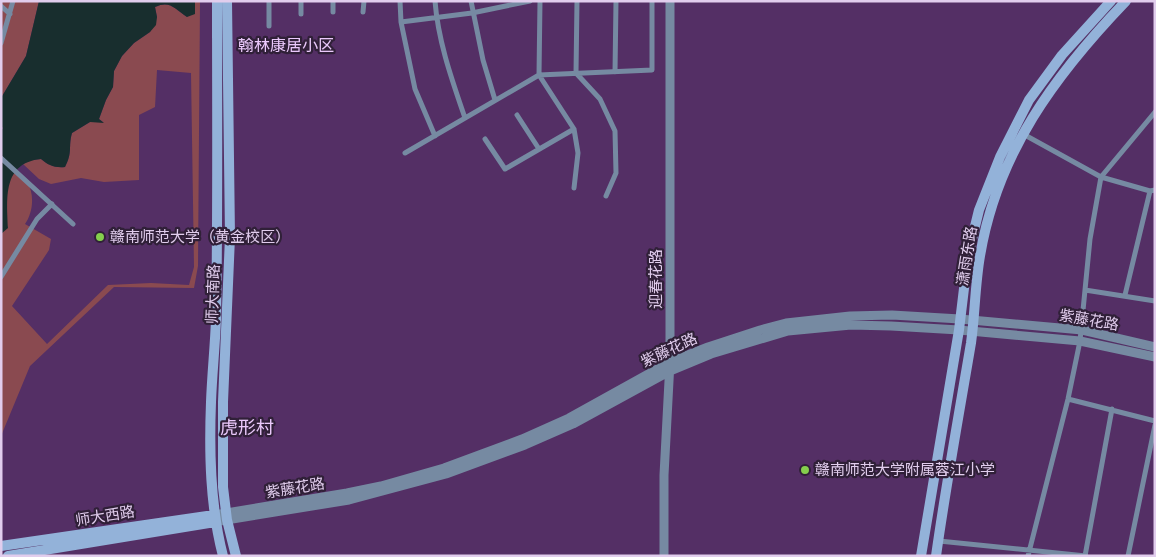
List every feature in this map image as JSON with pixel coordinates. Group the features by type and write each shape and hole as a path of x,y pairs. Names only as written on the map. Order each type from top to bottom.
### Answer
{"main road":[{"name":"师大南路","path":"216,1 218,246 211,404 211,489 214,518 223,556"},
{"name":"师大南路","path":"227,1 230,237 223,402 223,487 226,516 236,556"},
{"name":"潇雨东路","path":"936,556 973,331 980,256 990,213 1029,100 1057,62 1111,1"},
{"name":"潇雨东路","path":"922,556 959,330 968,255 979,210 992,175 1018,131 1071,62 1126,1"},
{"name":"师大西路","path":"1,546 214,518"},
{"name":"师大西路","path":"8,556 214,518"}],"street":[{"path":"1,43 13,1"},
{"path":"269,1 269,26"},
{"path":"301,1 301,14"},
{"path":"333,1 333,12"},
{"path":"364,1 364,12"},
{"path":"400,1 401,22 414,90 435,136"},
{"path":"434,1 436,18 450,76 465,118"},
{"path":"471,1 483,60 495,100"},
{"path":"401,22 472,13 507,3 530,1"},
{"path":"540,1 539,75 574,129 578,154 574,188"},
{"path":"577,1 576,73 600,99 615,132 616,173 606,196"},
{"path":"615,72 616,1"},
{"path":"405,154 539,75 652,70 652,1"},
{"name":"迎春花路","path":"664,556 664,475 670,367 670,1"},
{"path":"1,6 10,14"},
{"path":"1028,553 1068,399 1080,341 1090,238 1101,177 1155,112"},
{"path":"518,115 539,149"},
{"path":"485,139 505,169 574,129"},
{"path":"1018,131 1101,177 1152,190 1125,295"},
{"path":"1,158 73,224"},
{"path":"1,277 37,219 52,204"},
{"path":"1085,290 1155,301"},
{"name":"紫藤花路","path":"214,518 349,500 408,486 453,472 525,445 572,424 708,347 760,330 810,319 892,315 974,320 1082,330 1155,347"},
{"name":"紫藤花路","path":"670,367 788,332 851,325 959,330 1080,341 1155,357"},
{"path":"1068,399 1155,421"},
{"path":"938,541 1028,553 1085,556 1112,409"},
{"path":"1128,556 1155,426"}],"shaded area":[{"path":"1,1 39,1 26,56 1,98"},
{"path":"39,1 195,1 195,14 187,17 176,8 165,4 155,7 156,25 150,32 134,43 122,56 114,71 113,87 99,119 104,123 90,122 72,133 69,157 65,167 52,166 41,159 28,162 19,167 13,175 9,184 8,194 8,228 1,234 1,131 3,128 1,126 1,98 26,56"},
{"path":"195,1 200,1 198,266 194,288 114,287 30,366 1,436 1,158 22,176 30,187 32,203 28,220 25,224 51,239 49,250 12,306 47,344 108,285 151,283 189,285 194,267 191,73 157,70 155,107 139,115 139,180 104,182 81,178 51,184 39,179 23,164 31,160 41,159 52,166 65,167 69,157 72,133 90,122 103,122 99,119 113,87 114,71 122,56 134,43 150,32 157,17 155,7 165,4 169,5 187,17"}],"place":[{"name":"赣南师范大学（黄金校区）","path":"100,237"},
{"name":"赣南师范大学附属蓉江小学","path":"805,470"}],"district":[{"name":"翰林康居小区","path":"286,45"},
{"name":"虎形村","path":"247,428"}]}
